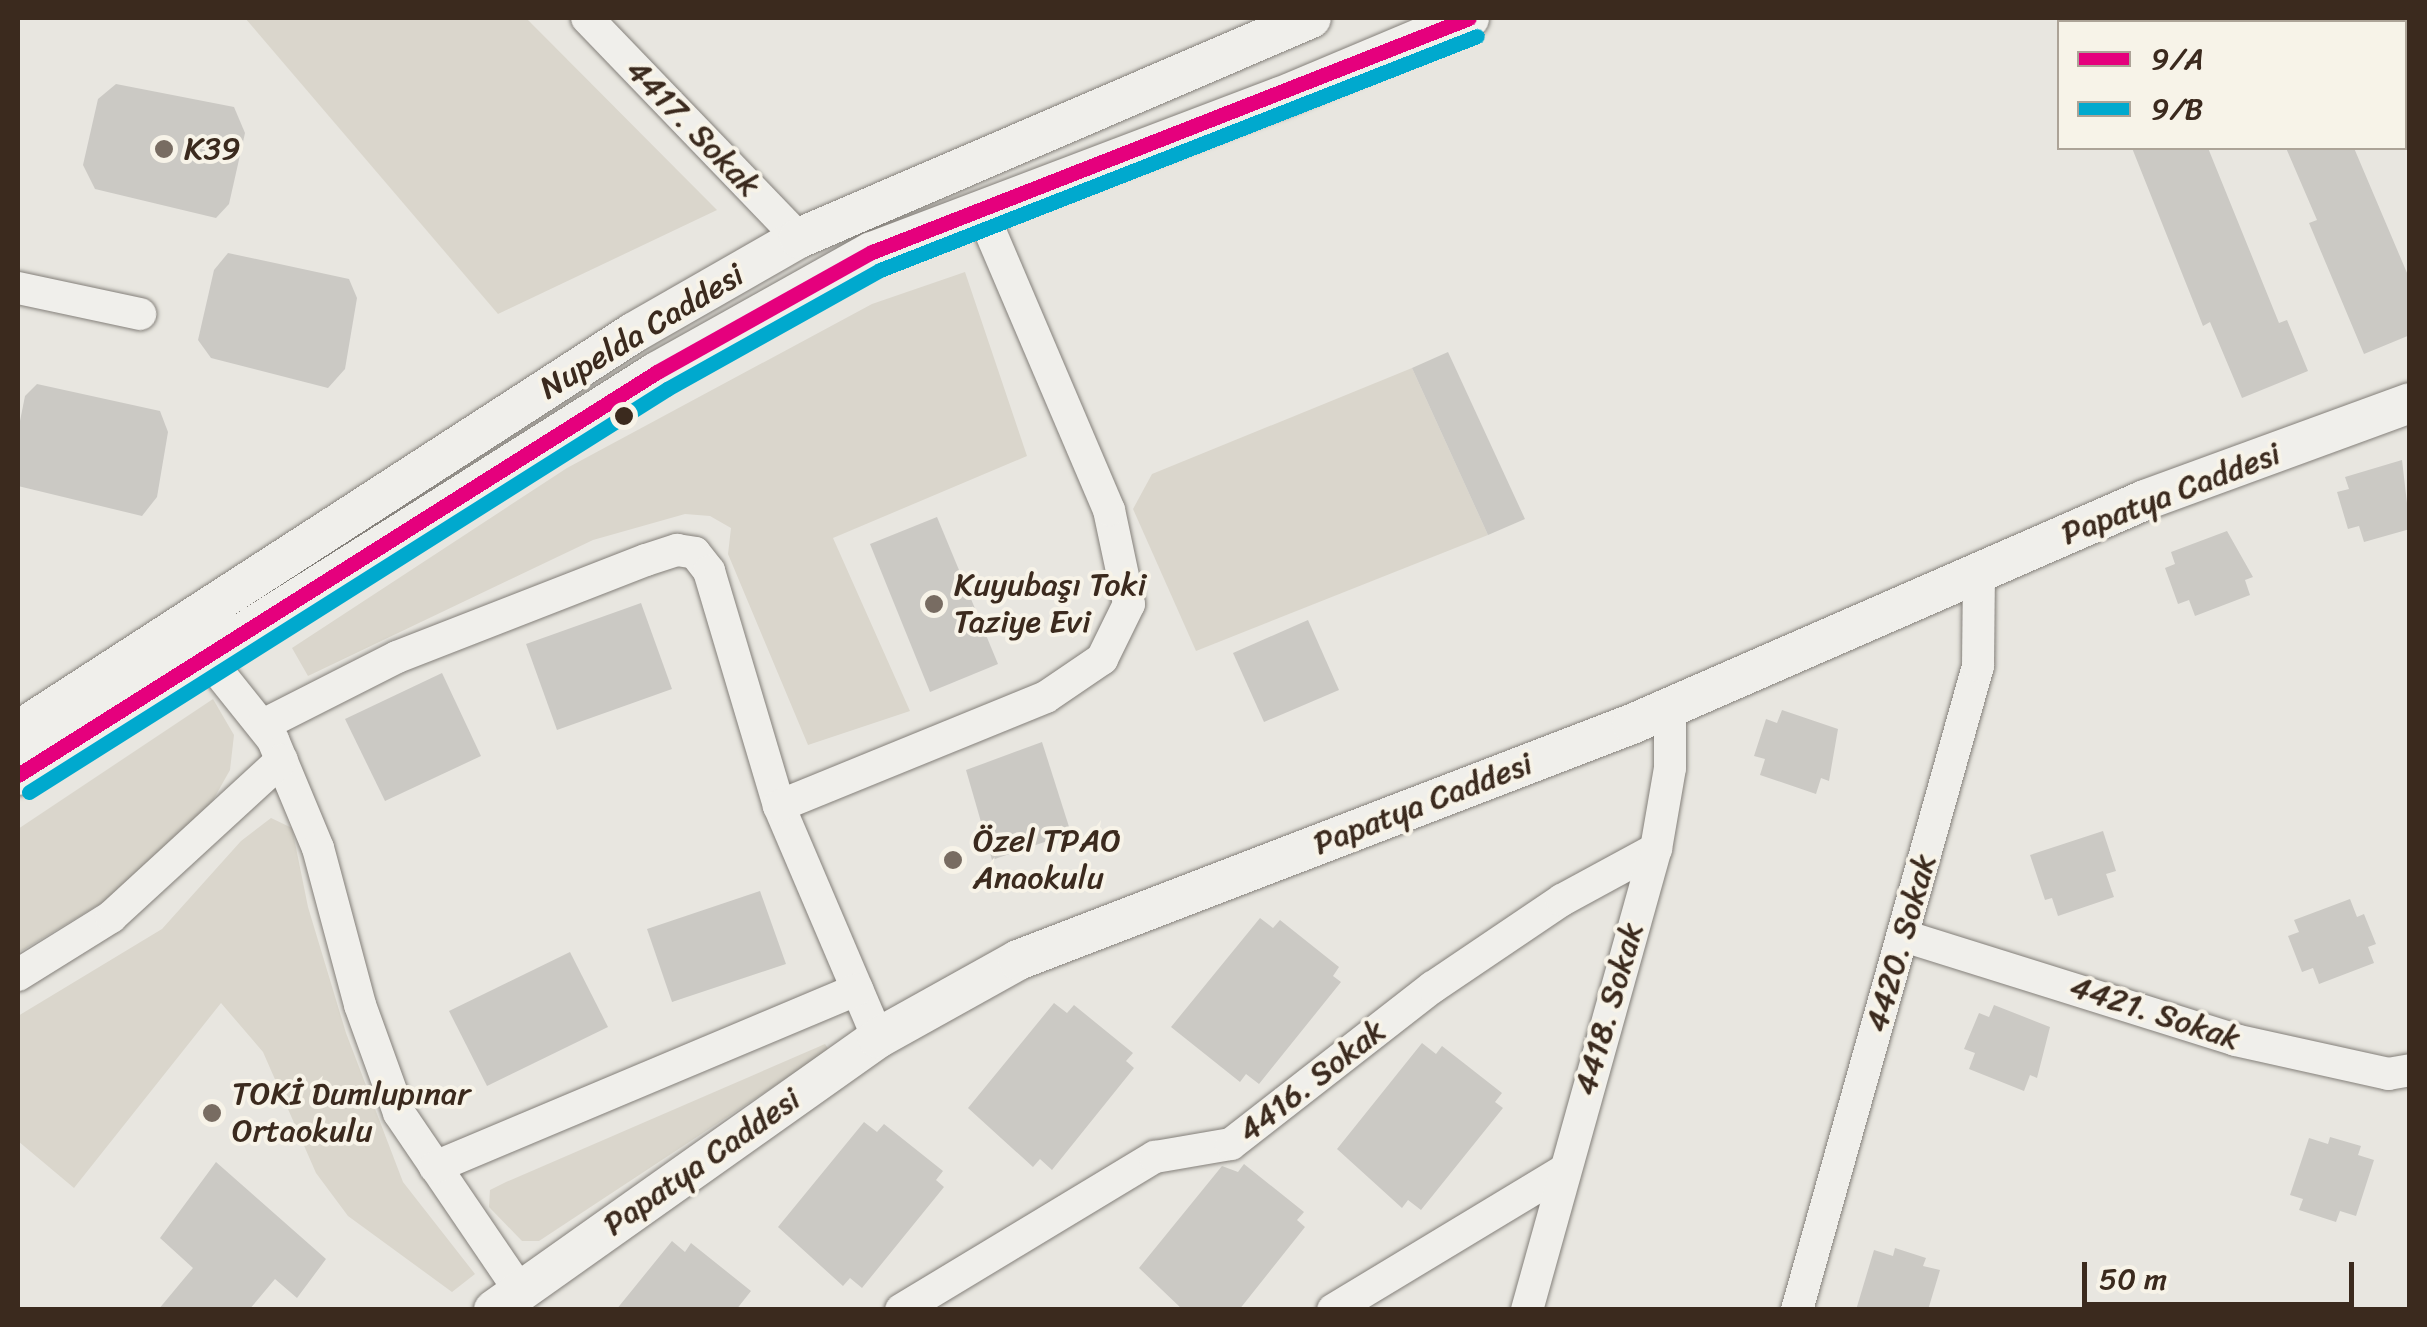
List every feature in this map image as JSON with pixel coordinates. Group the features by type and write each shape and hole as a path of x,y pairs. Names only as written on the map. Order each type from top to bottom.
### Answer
{"street":[{"name":"4417. Sokak","path":"587,18 799,238"},
{"name":"Nupelda Caddesi","path":"18,730 633,333 799,238 1311,18"},
{"name":"Nupelda Caddesi","path":"18,775 657,372 872,252 1281,98 1469,18"},
{"path":"779,806 1046,698 1102,660 1129,604 1110,510 981,210"},
{"path":"18,288 140,314"},
{"name":"Papatya Caddesi","path":"507,1300 878,1038 1018,960 1670,706 2145,500 2410,403"},
{"path":"263,724 397,657 677,550 695,553 708,570 779,806 878,1038"},
{"name":"4420. Sokak","path":"1797,1310 1978,666 1979,572"},
{"path":"181,624 263,724 282,760 318,848 360,1005 399,1113 435,1167 507,1300"},
{"name":"4418. Sokak","path":"1527,1310 1562,1172 1656,849 1670,768 1670,706"},
{"path":"18,975 111,917 282,760"},
{"name":"4416. Sokak","path":"901,1310 1155,1157 1231,1144 1433,987 1562,900 1656,849"},
{"name":"4421. Sokak","path":"1904,936 2235,1040 2388,1074 2410,1070"},
{"path":"435,1167 857,990"},
{"path":"1333,1310 1562,1172"}],"shaded area":[{"path":"245,18 526,18 717,210 498,314"},
{"path":"965,272 1027,456 833,538 910,711 808,745 728,554 731,528 710,516 685,514 593,540 308,676 292,648 567,468 872,304"},
{"path":"1412,368 1488,535 1196,651 1133,509 1152,474"},
{"path":"213,699 234,735 230,770 212,802 125,889 18,953 18,829"},
{"path":"271,818 292,828 308,907 346,1033 403,1182 475,1274 452,1292 348,1216 316,1173 263,1052 221,1003 74,1188 18,1141 18,1016 162,929 241,841"},
{"path":"825,1044 829,1050 539,1241 522,1241 489,1207 490,1190 506,1182"}],"building":[{"name":"K39","path":"116,84 234,107 245,133 229,204 216,218 95,189 83,165 98,99"},
{"path":"2133,150 2209,150 2279,323 2287,320 2308,371 2242,398 2210,322 2203,326"},
{"path":"2287,150 2355,150 2410,280 2410,335 2364,354 2309,223 2317,220"},
{"path":"228,253 349,279 357,298 345,369 328,388 211,358 198,340 214,270"},
{"path":"1448,352 1525,519 1488,535 1412,368"},
{"path":"37,384 160,411 168,432 157,497 142,516 18,486 18,431 25,396"},
{"path":"2402,460 2410,529 2364,542 2359,526 2348,529 2337,492 2349,489 2345,477"},
{"name":"Kuyubaşı Toki Taziye Evi","path":"937,517 998,664 930,692 870,544"},
{"path":"2227,531 2253,577 2245,580 2250,595 2195,616 2189,600 2178,604 2165,568 2175,564 2171,552"},
{"path":"641,603 672,689 557,730 526,644"},
{"path":"1308,620 1339,690 1264,722 1233,653"},
{"path":"442,673 481,756 385,801 345,719"},
{"path":"1782,710 1838,729 1829,781 1821,778 1816,794 1760,775 1765,759 1754,756 1766,719 1777,723"},
{"path":"1042,742 1071,833 992,860 966,770"},
{"path":"2103,831 2116,871 2106,874 2114,897 2058,916 2052,898 2045,900 2030,855"},
{"path":"760,891 786,964 672,1002 647,929"},
{"path":"2350,899 2357,917 2364,914 2376,944 2368,947 2374,963 2319,984 2313,968 2302,972 2288,936 2299,932 2294,920"},
{"path":"1260,918 1273,928 1280,920 1339,967 1333,976 1341,982 1259,1084 1246,1074 1240,1082 1171,1027"},
{"path":"570,952 608,1027 487,1086 449,1011"},
{"path":"1054,1003 1067,1013 1074,1005 1133,1053 1126,1061 1134,1068 1052,1170 1040,1159 1033,1167 968,1108"},
{"path":"1994,1005 2050,1027 2037,1078 2030,1075 2024,1091 1969,1069 1975,1053 1964,1049 1979,1013 1989,1017"},
{"path":"1422,1043 1436,1054 1442,1046 1502,1093 1495,1102 1503,1108 1421,1210 1408,1200 1402,1208 1337,1149"},
{"path":"864,1122 877,1132 884,1124 943,1171 936,1180 944,1187 862,1288 850,1278 843,1286 778,1227"},
{"path":"2330,1137 2361,1146 2358,1155 2374,1160 2356,1216 2340,1211 2336,1222 2299,1210 2303,1199 2290,1195 2309,1138 2328,1144"},
{"path":"216,1162 326,1259 297,1298 275,1279 249,1310 158,1310 193,1268 160,1238"},
{"path":"1244,1164 1304,1212 1297,1220 1305,1227 1239,1310 1183,1310 1139,1268 1222,1166 1238,1172"},
{"path":"672,1241 685,1252 691,1243 751,1291 736,1310 616,1310"},
{"path":"1895,1248 1926,1258 1923,1266 1940,1270 1928,1310 1856,1310 1874,1250 1893,1256"}],"transit line":[{"name":"9/A","path":"18,775 657,372 872,252 1469,18"},
{"name":"9/B","path":"29,792 667,389 880,270 1477,36"}],"place":[{"name":"K39","path":"164,149"},
{"name":"Kuyubaşı Toki Taziye Evi","path":"934,604"},
{"name":"Özel TPAO Anaokulu","path":"953,860"},
{"name":"TOKİ Dumlupınar Ortaokulu","path":"212,1113"}]}
